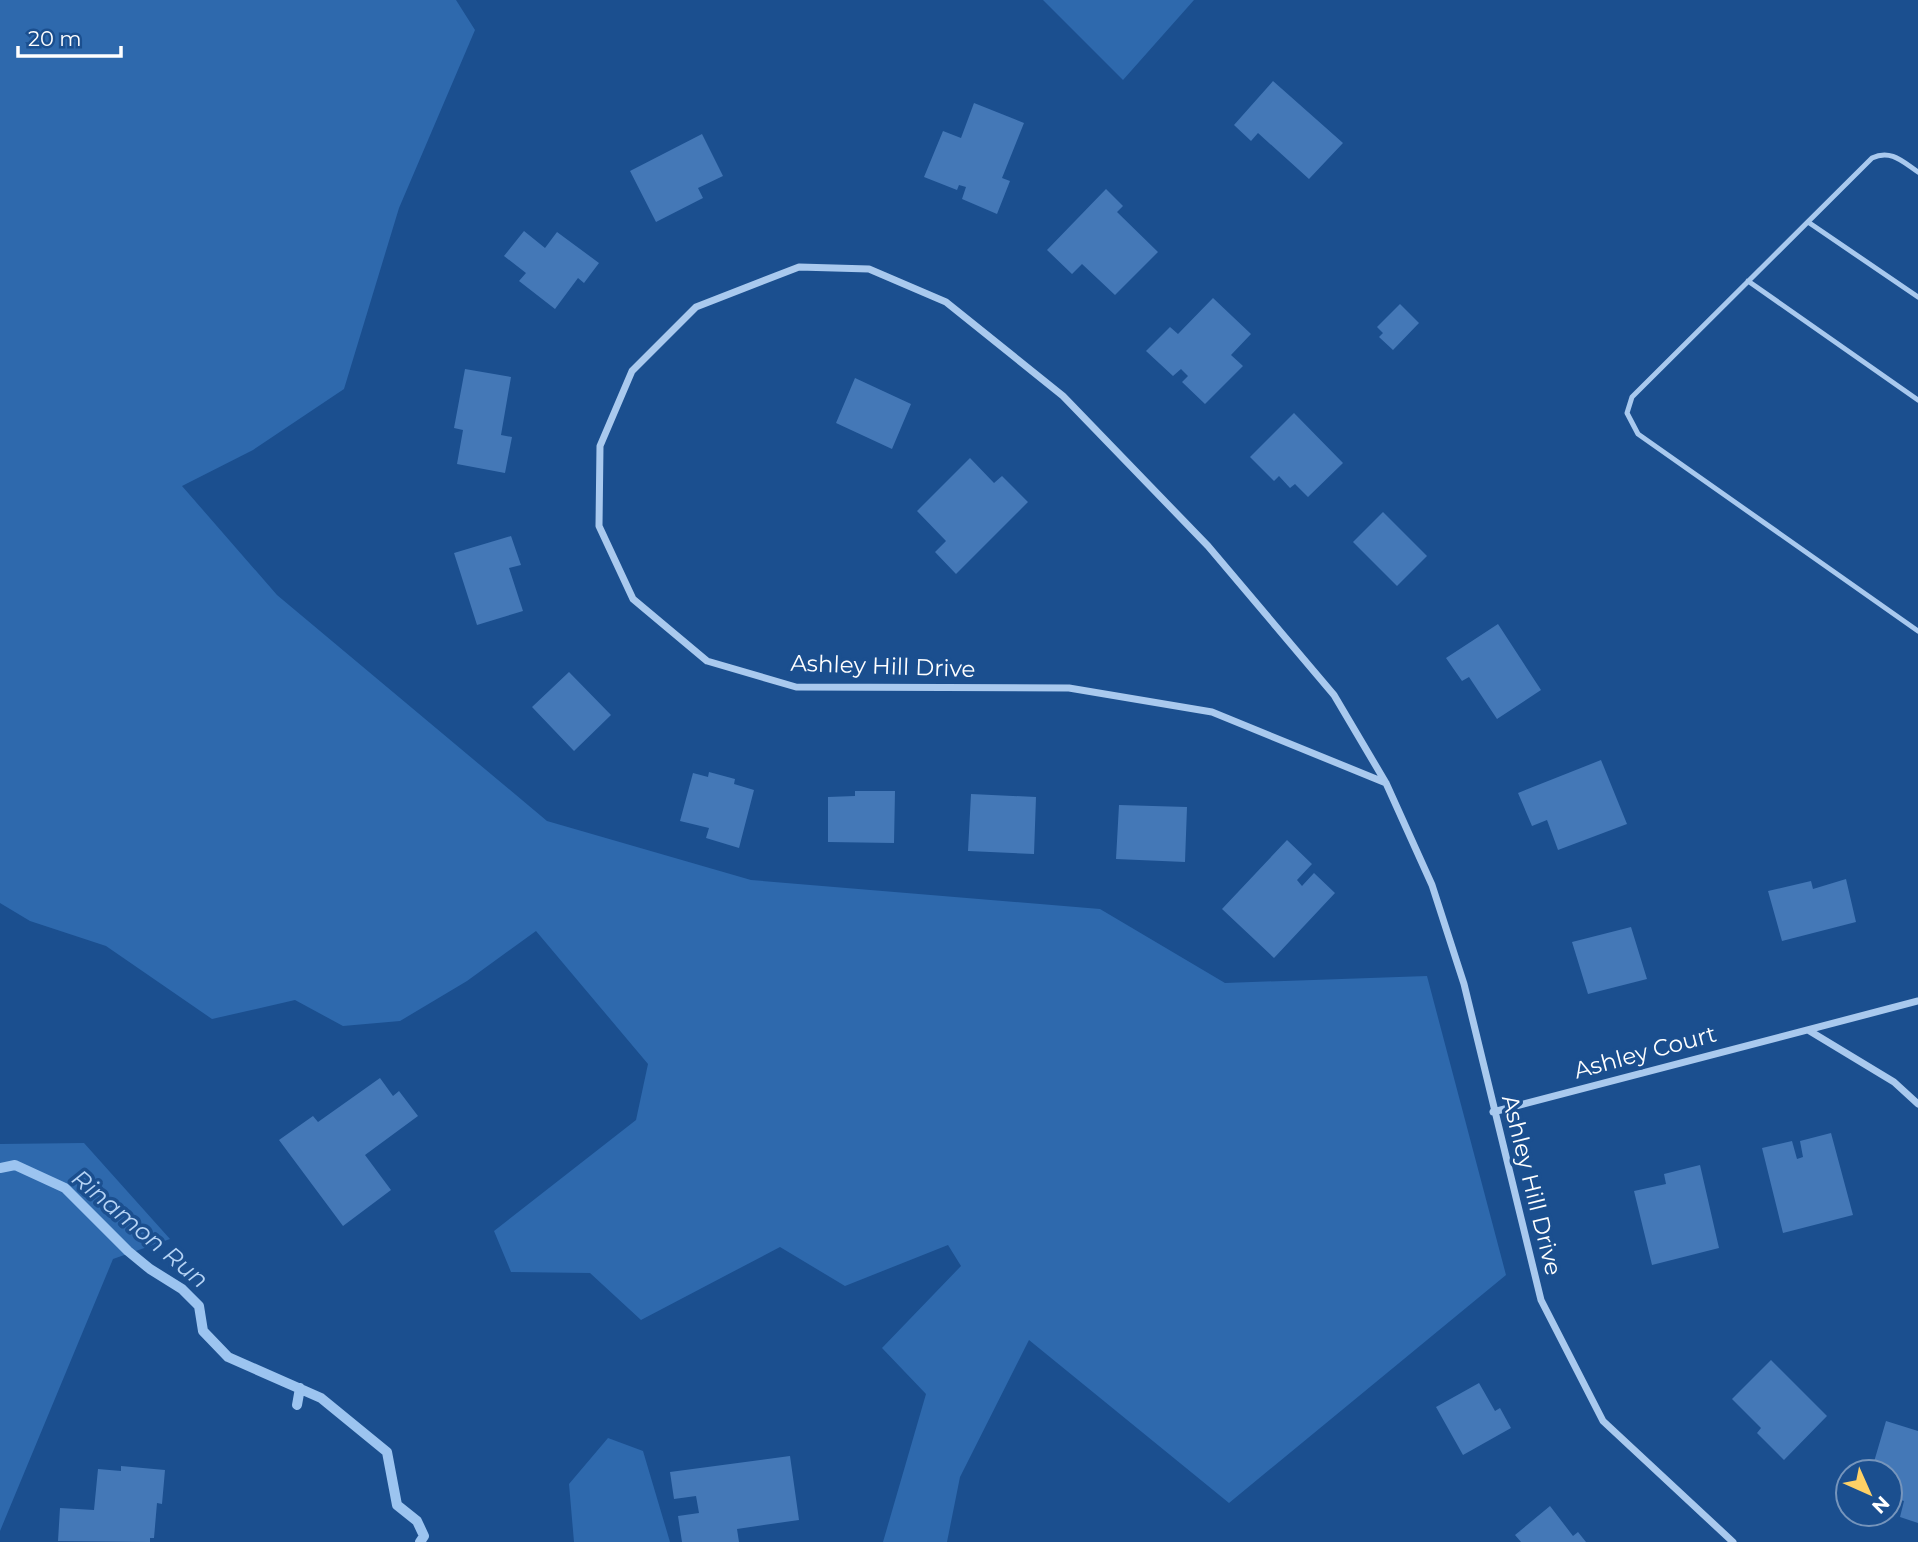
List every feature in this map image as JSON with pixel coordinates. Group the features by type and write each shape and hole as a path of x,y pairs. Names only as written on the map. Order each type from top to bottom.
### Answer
{"street":[{"name":"Ashley Hill Drive","path":"1386,783 1212,712 1069,688 796,687 707,661 633,599 600,526 600,446 632,371 695,307 799,267 869,269 946,302 1063,396 1208,546 1334,695 1386,783 1432,884 1464,984 1493,1112 1541,1300 1603,1421 1733,1542"},
{"name":"Ashley Court","path":"1493,1112 1918,1001"},
{"path":"1807,1029 1894,1082 1918,1104"}],"lane":[{"path":"1918,172 1896,156 1880,155 1866,164 1632,397 1628,405 1629,421 1638,434 1918,631"},
{"path":"1808,222 1918,297"},
{"path":"1748,281 1918,400"}],"shaded area":[{"path":"0,0 456,0 475,30 399,208 344,389 253,450 182,486 277,595 547,821 751,880 1100,909 1225,983 1427,976 1506,1275 1229,1503 1029,1340 960,1477 947,1542 883,1542 926,1394 882,1348 961,1266 948,1245 845,1286 780,1247 641,1320 590,1273 511,1272 494,1231 636,1120 648,1064 536,931 467,981 400,1021 343,1026 295,1000 212,1019 106,946 30,921 0,903"},
{"path":"1043,0 1194,0 1123,80"},
{"path":"84,1143 170,1239 113,1259 0,1531 0,1144"},
{"path":"608,1438 643,1451 670,1542 574,1542 569,1484"}],"building":[{"path":"1273,81 1343,143 1309,179 1258,133 1251,141 1234,125"},
{"path":"974,103 1024,123 1002,178 1010,181 997,214 962,199 966,187 959,185 957,190 924,177 943,131 961,138"},
{"path":"702,134 723,176 698,188 703,198 656,222 630,171"},
{"path":"1106,189 1123,206 1117,212 1158,252 1115,295 1082,264 1072,274 1047,250"},
{"path":"524,231 545,248 557,232 599,263 584,283 578,278 555,309 519,281 526,273 504,256"},
{"path":"1213,298 1251,334 1231,355 1243,366 1205,404 1182,382 1188,376 1181,369 1173,376 1146,351 1170,327 1178,334"},
{"path":"1400,304 1419,323 1393,350 1379,337 1383,333 1377,327"},
{"path":"465,369 511,377 501,435 512,437 505,473 457,464 463,430 454,428"},
{"path":"855,378 911,404 892,449 836,423"},
{"path":"1294,413 1343,463 1308,497 1295,484 1290,488 1279,476 1274,481 1250,457"},
{"path":"970,458 994,483 1002,476 1028,502 956,574 935,552 946,541 917,511"},
{"path":"1383,512 1427,556 1397,586 1353,542"},
{"path":"511,536 521,565 509,568 523,611 477,625 454,553"},
{"path":"1498,624 1541,690 1497,719 1469,677 1462,681 1446,658"},
{"path":"569,672 611,715 574,751 532,707"},
{"path":"1601,760 1627,824 1558,850 1547,820 1532,826 1518,793"},
{"path":"709,772 735,779 734,784 754,790 739,848 706,838 709,828 680,821 693,773 708,777"},
{"path":"855,791 895,791 894,843 828,842 828,797 855,796"},
{"path":"971,794 1036,797 1034,854 968,851"},
{"path":"1119,805 1187,807 1185,862 1116,859"},
{"path":"1287,840 1312,864 1297,880 1302,886 1314,873 1335,893 1274,958 1222,909"},
{"path":"1846,879 1856,922 1782,941 1768,891 1811,881 1813,889"},
{"path":"1631,927 1647,979 1588,994 1572,942"},
{"path":"380,1078 393,1096 399,1091 418,1116 365,1155 391,1190 343,1226 279,1140 313,1116 318,1122"},
{"path":"1831,1133 1853,1215 1783,1233 1762,1148 1792,1141 1797,1159 1803,1157 1800,1141"},
{"path":"1700,1165 1719,1248 1652,1265 1634,1191 1666,1184 1664,1174"},
{"path":"1771,1360 1827,1416 1784,1460 1757,1433 1761,1428 1732,1399"},
{"path":"1479,1383 1495,1411 1500,1408 1511,1428 1463,1455 1436,1407"},
{"path":"1886,1421 1918,1431 1918,1523 1904,1518 1904,1458 1875,1458"},
{"path":"790,1456 799,1520 737,1529 739,1542 682,1542 678,1516 699,1513 696,1496 674,1499 670,1472"},
{"path":"121,1466 165,1470 162,1504 157,1503 154,1538 150,1538 150,1542 58,1541 60,1508 94,1510 98,1469 121,1471"},
{"path":"1550,1506 1573,1536 1578,1532 1586,1542 1521,1542 1515,1535"}],"waterway":[{"name":"Rinamon Run","path":"0,1168 15,1165 65,1188 128,1251 182,1289 199,1306 203,1331 228,1357 321,1398 387,1452 397,1505 417,1521 424,1536 420,1542"},
{"path":"297,1405 300,1388"}]}
